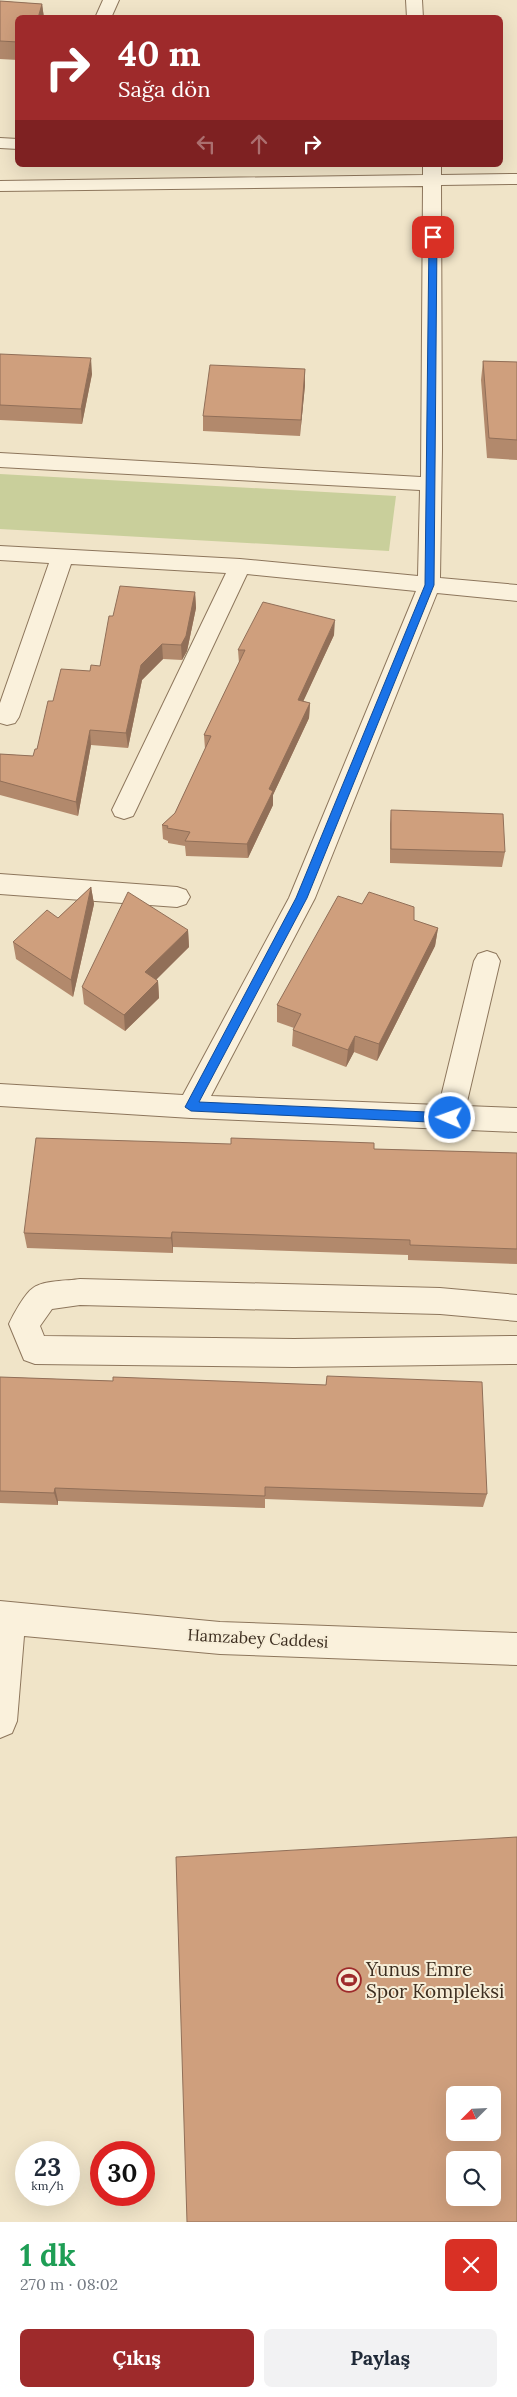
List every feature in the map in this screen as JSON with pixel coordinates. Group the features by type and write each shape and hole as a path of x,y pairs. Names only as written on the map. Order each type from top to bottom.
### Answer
{"street":[{"path":"104,15 111,0"},
{"path":"414,0 416,15"},
{"path":"0,143 15,144"},
{"path":"30,185 37,167"},
{"path":"191,1107 302,898 429,585 433,172"},
{"path":"0,205 4,186 433,172 517,179"},
{"path":"0,460 431,484"},
{"path":"0,553 240,566 517,592"},
{"path":"7,717 63,555"},
{"path":"124,810 240,566"},
{"path":"0,884 90,889 177,897"},
{"path":"450,1118 487,961"},
{"path":"0,1095 191,1107 517,1120"},
{"path":"517,1308 440,1301 80,1292 43,1297 24,1324 35,1350 294,1353 517,1350"},
{"path":"0,1721 4,1617"},
{"name":"Hamzabey Caddesi","path":"4,1617 220,1638 517,1650"}],"green space":[{"path":"0,474 396,496 389,551 0,529"}],"building":[{"path":"0,1 42,4 39,15 15,15 15,42 0,41"},
{"path":"0,354 91,358 81,409 0,405"},
{"path":"483,361 517,362 517,440 489,438"},
{"path":"210,365 305,369 301,420 203,416"},
{"path":"120,586 195,592 186,636 181,645 162,644 141,665 126,733 90,730 76,802 0,781 0,754 33,756 35,749 37,749 48,701 53,701 61,669 90,671 91,665 100,666 109,616 113,616"},
{"path":"263,602 335,620 298,700 310,703 269,789 273,791 247,844 185,841 190,832 167,828 168,826 162,825 175,813 211,736 204,735 245,650 238,650"},
{"path":"391,810 503,814 505,852 391,849"},
{"path":"91,887 71,980 13,942 47,910 58,918"},
{"path":"128,892 188,930 145,972 158,981 124,1015 82,987"},
{"path":"369,892 414,907 414,920 438,928 379,1044 355,1036 348,1050 293,1030 301,1014 277,1005 338,896 362,904"},
{"path":"36,1138 231,1144 231,1138 374,1143 374,1149 517,1153 517,1249 410,1245 410,1240 172,1232 171,1238 24,1233"},
{"path":"327,1376 482,1382 487,1494 265,1487 265,1496 55,1488 54,1493 0,1491 0,1377 113,1381 113,1377 326,1385"},
{"name":"Yunus Emre Spor Kompleksi","path":"517,1837 517,2222 187,2222 176,1857"}],"place":[{"name":"Yunus Emre Spor Kompleksi","path":"349,1980"}],"route":[{"path":"433,237 429,585 302,898 191,1107 450,1118"}]}
